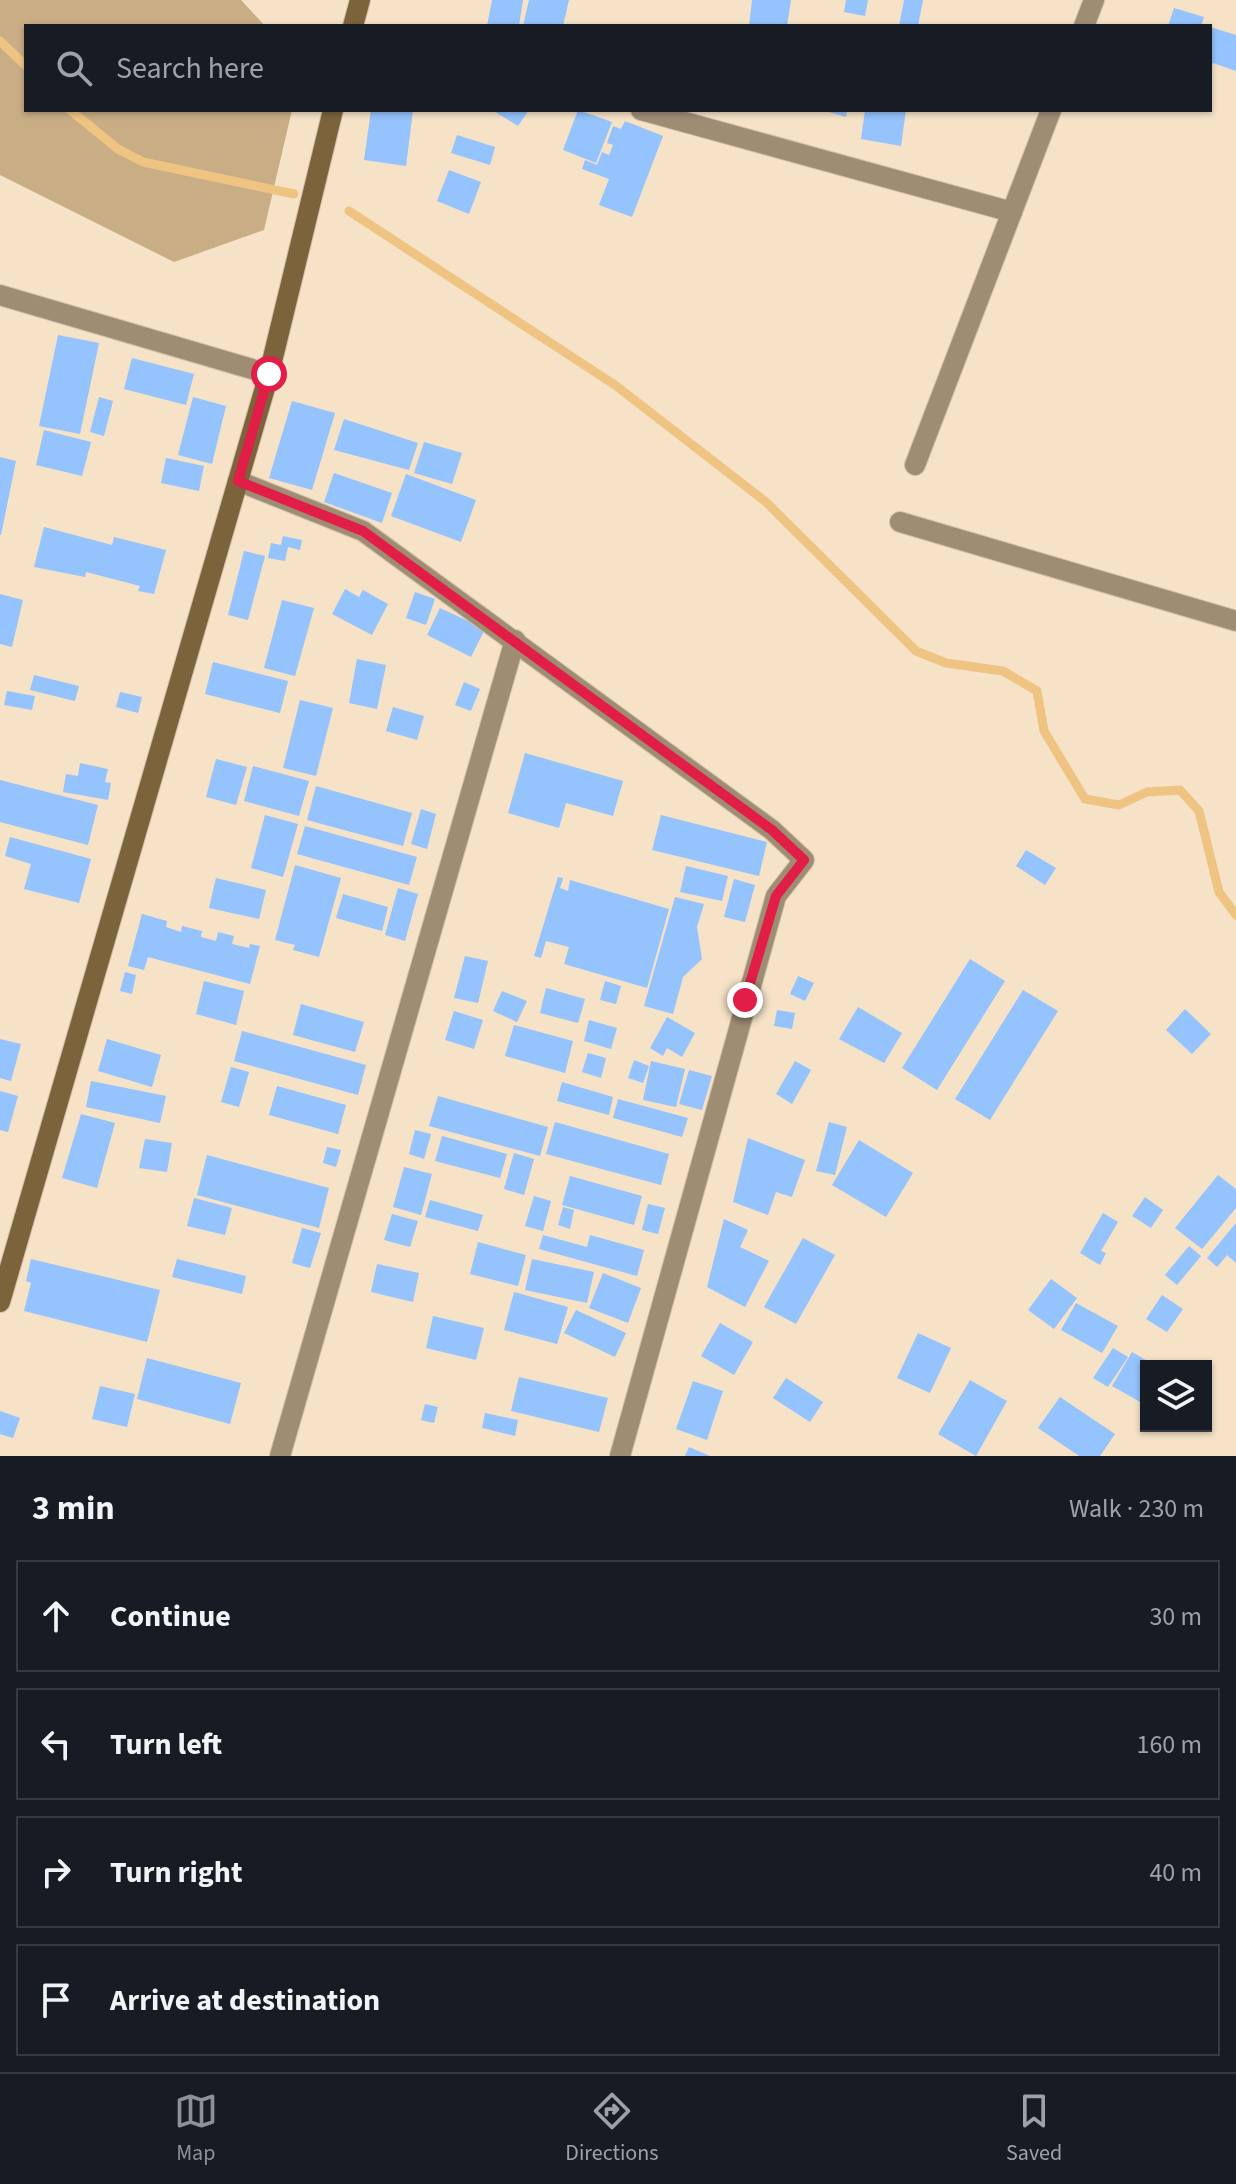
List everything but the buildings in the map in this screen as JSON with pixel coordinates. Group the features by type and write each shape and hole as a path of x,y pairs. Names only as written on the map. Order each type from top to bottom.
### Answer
{"street":[{"path":"354,24 360,0"},
{"path":"1085,24 1094,0"},
{"path":"0,1302 4,1274 269,374 333,112"},
{"path":"648,112 1012,212"},
{"path":"915,465 1050,112"},
{"path":"0,295 269,374"},
{"path":"238,481 363,531 772,830 804,860 776,896 771,911 620,1456"},
{"path":"900,522 1236,621"},
{"path":"280,1456 515,640"}],"shaded area":[{"path":"0,0 241,0 263,24 24,24 24,112 292,112 264,230 174,262 0,175"}],"waterway":[{"path":"0,41 24,64"},
{"path":"72,112 118,149 143,162 294,194"},
{"path":"349,211 615,385 766,502 916,651 946,663 1003,671 1037,691 1044,731 1085,799 1119,805 1147,792 1180,790 1199,811 1219,892 1236,915"}],"route":[{"path":"269,374 238,481 363,531 772,830 804,860 776,896 745,1000"}]}
